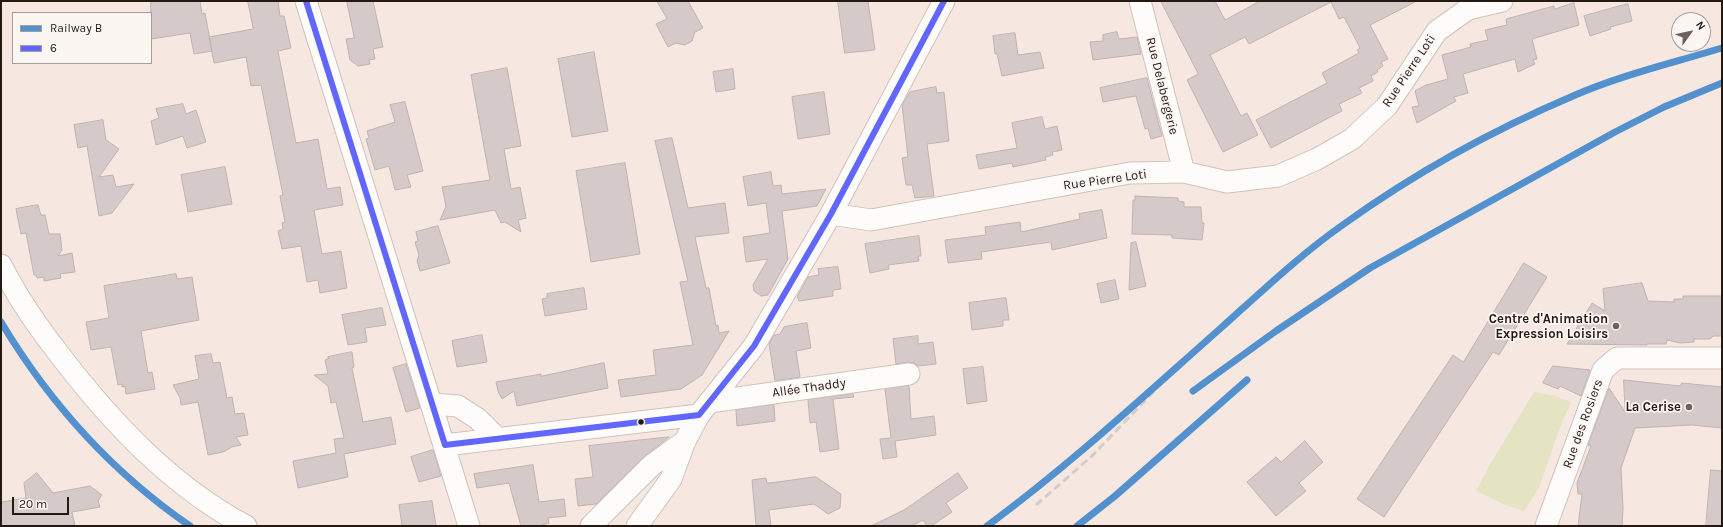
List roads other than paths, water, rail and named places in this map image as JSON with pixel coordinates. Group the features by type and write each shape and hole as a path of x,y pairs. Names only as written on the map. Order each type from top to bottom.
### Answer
{"street":[{"path":"306,1 469,526"},
{"path":"637,526 671,479 685,441 704,409 754,346 831,214 944,1"},
{"name":"Rue Delabergerie","path":"1140,1 1184,172"},
{"name":"Rue Pierre Loti","path":"831,214 871,220 1130,173 1184,172 1227,182 1278,176 1317,159 1352,139 1387,106 1437,31 1468,9 1502,1"},
{"path":"1,265 9,283 40,329 107,413 147,453 180,482 207,502 246,526"},
{"name":"Rue des Rosiers","path":"1546,526 1603,370 1618,358 1722,358"},
{"name":"Allée Thaddy","path":"445,446 704,409 909,374"},
{"path":"432,404 458,406 478,419 498,439"},
{"path":"590,526 652,465 685,441"}],"railway":[{"path":"1036,505 1092,456 1183,361"}],"rail line":[{"name":"B","path":"987,526 1078,454 1297,261 1344,224 1398,187 1484,138 1573,96 1628,76 1722,48"},
{"name":"B","path":"1193,391 1276,331 1370,268 1615,132 1664,107 1722,83"},
{"name":"B","path":"1,322 40,380 85,434 135,483 190,526"},
{"name":"B","path":"1077,526 1115,496 1247,380"}],"place":[{"name":"Centre d'Animation Expression Loisirs","path":"1616,326"},
{"name":"La Cerise","path":"1689,407"}]}
